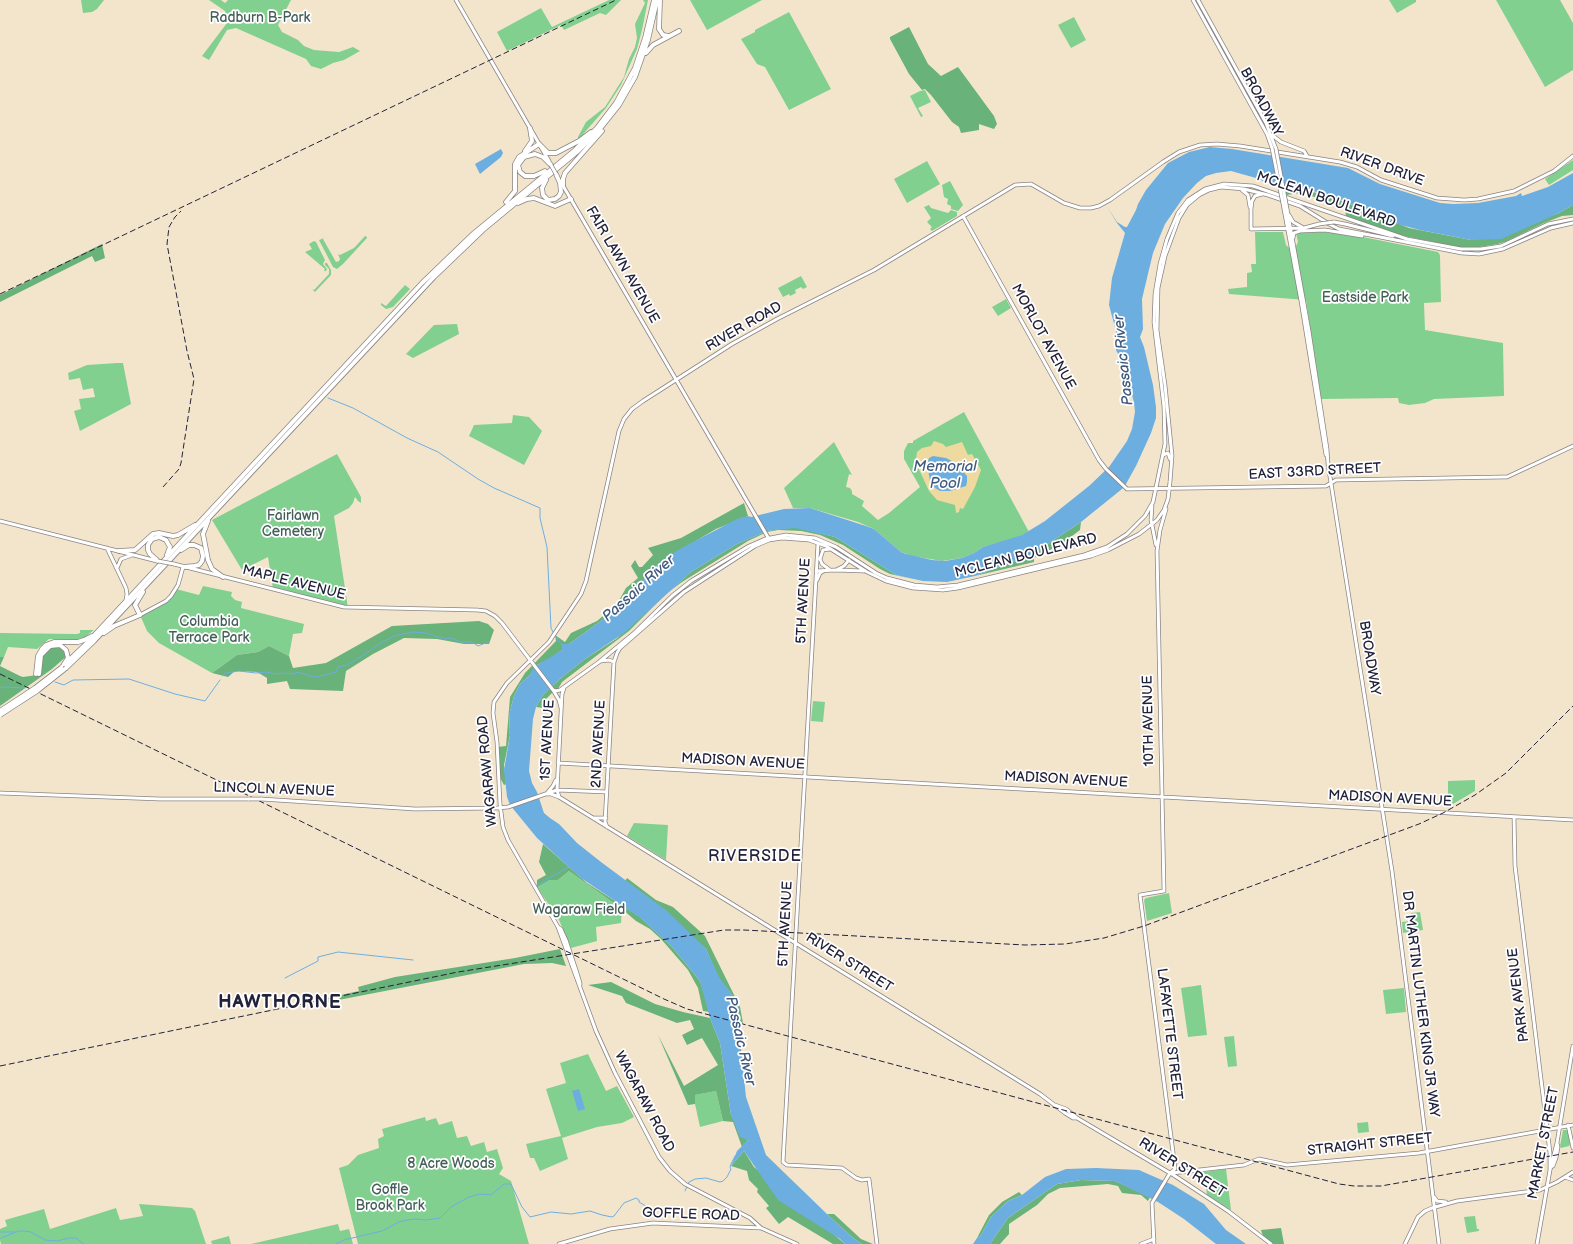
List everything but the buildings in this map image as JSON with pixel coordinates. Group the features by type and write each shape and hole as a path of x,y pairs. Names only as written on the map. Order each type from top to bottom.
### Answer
{"highway":[{"path":"563,185 563,177 565,173 594,141 624,90 638,61 654,0"},
{"path":"638,70 648,40 658,0"},
{"path":"658,0 659,30 665,36 673,34"},
{"path":"556,174 561,186 560,194 555,199 548,200 542,195 542,185 613,110 627,91 649,49 679,31"},
{"path":"519,156 539,144 549,153 556,153 583,138 613,110"},
{"path":"481,228 514,193 516,185 515,164 519,156 531,144 532,138 530,128"},
{"path":"551,165 543,157 537,154 532,154 522,159 518,167 523,175 534,176 564,161"},
{"path":"89,647 425,285 498,217 564,161"},
{"path":"0,711 64,668 406,300 449,257 481,228 564,161"},
{"path":"498,217 518,203 527,199 539,199 555,206 571,199"},
{"path":"223,577 211,566 203,534 208,522 228,497"},
{"path":"119,551 135,550 139,548 150,536 156,534 173,536 181,534 195,525 213,508"},
{"path":"156,569 167,555 170,547 166,540 159,537 152,539 148,548 150,554 158,561"},
{"path":"163,567 187,546 194,545 201,548 203,556 201,563 194,566 183,567"},
{"path":"0,715 37,691 111,628 140,615 136,608 136,603 148,584"},
{"path":"64,668 68,652 62,646 53,645 46,649 41,655 37,674 38,656 40,651 46,645 54,642 81,642 90,637 104,625"}],"main road":[{"name":"FAIR LAWN AVENUE","path":"456,0 768,538"},
{"name":"BROADWAY","path":"1193,0 1268,134 1274,148"},
{"name":"BROADWAY","path":"1198,0 1271,133 1309,331 1327,449 1327,459 1390,859"},
{"path":"1271,133 1281,142 1304,151 1307,156"},
{"path":"1274,148 1276,143 1281,142"},
{"name":"RIVER DRIVE","path":"1116,196 1171,157 1200,145 1234,145 1350,164 1381,180 1437,198 1464,200 1478,199 1514,191 1554,171 1573,156"},
{"name":"RIVER ROAD","path":"530,661 553,638 583,590 620,430 624,419 636,406 676,379 768,324 878,268 1009,188 1021,184 1035,186 1064,203 1084,208 1099,206 1116,196"},
{"name":"MCLEAN BOULEVARD","path":"566,685 633,634 686,585 753,544 768,538 786,535 810,537 828,543 880,575 902,583 926,587 953,586 1084,555 1117,541 1132,530 1145,516 1153,502 1165,438 1165,420 1154,330 1155,294 1161,258 1180,210 1191,198 1205,189 1220,185 1237,184 1253,186 1406,239 1457,249 1485,249 1508,243 1552,223 1573,219"},
{"name":"MCLEAN BOULEVARD","path":"614,662 620,648 684,592 768,538 794,538 818,543 831,549 882,580 907,587 926,590 948,589 1091,556 1114,547 1152,525 1161,514 1170,489 1171,444 1157,322 1161,271 1176,223 1187,205 1209,190 1221,187 1237,187 1264,193 1303,208 1335,227 1376,237 1457,253 1474,254 1507,248 1547,229 1573,223"},
{"path":"1237,187 1247,193 1250,209 1251,229 1304,228 1334,222 1406,239"},
{"path":"1250,209 1254,197 1264,193"},
{"path":"1285,209 1293,222 1304,228"},
{"path":"1276,229 1282,227 1285,222 1285,209"},
{"name":"MORLOT AVENUE","path":"963,216 1097,455 1106,469 1125,487"},
{"path":"1292,246 1293,234 1300,230 1325,230 1376,237"},
{"name":"EAST 33RD STREET","path":"1125,487 1130,489 1170,489 1326,486 1331,482 1345,480 1507,476 1573,446"},
{"path":"1162,455 1167,453 1170,455 1170,489"},
{"name":"10TH AVENUE","path":"1157,551 1168,498"},
{"name":"10TH AVENUE","path":"1140,895 1164,891 1157,551 1151,518 1153,502"},
{"name":"MAPLE AVENUE","path":"0,521 344,607 483,610 497,618 553,690 559,700 561,708"},
{"path":"1152,525 1156,530 1161,526"},
{"path":"1145,530 1150,530 1154,533"},
{"name":"5TH AVENUE","path":"818,543 783,1162 786,1165 842,1168 856,1178 862,1180 869,1179 877,1244"},
{"path":"107,548 126,588 127,596 122,606"},
{"path":"830,570 822,564 820,556 823,550 831,549"},
{"path":"117,568 119,561 123,558 135,555"},
{"path":"835,570 844,566 851,556"},
{"path":"175,565 181,575"},
{"path":"140,615 166,601 171,596 176,589 183,567"},
{"path":"181,575 188,568"},
{"path":"816,585 820,573 830,570"},
{"path":"816,571 866,571"},
{"path":"126,588 131,591 139,588"},
{"path":"598,662 609,660 614,662"},
{"name":"WAGARAW ROAD","path":"530,661 504,687 496,698 493,706 498,748 501,808 506,836 558,927 561,929 578,973 580,986 590,1018 650,1142 667,1168 687,1185 750,1218 761,1228"},
{"name":"2ND AVENUE","path":"607,827 607,792 614,662"},
{"path":"553,690 559,691 566,685"},
{"name":"1ST AVENUE","path":"559,797 557,790 562,692 566,685"},
{"name":"MADISON AVENUE","path":"558,763 1573,820"},
{"path":"545,794 553,786 558,771"},
{"path":"557,790 607,792"},
{"name":"LINCOLN AVENUE","path":"0,793 160,799 261,799 415,809 501,808 557,790"},
{"name":"RIVER STREET","path":"545,794 559,797 1055,1105 1066,1109 1077,1118 1170,1173 1228,1210 1271,1244"},
{"name":"RIVER STREET","path":"590,816 606,818"},
{"name":"PARK AVENUE","path":"1514,817 1515,866 1550,1152 1550,1169"},
{"name":"DR MARTIN LUTHER KING JR WAY","path":"1390,859 1428,1152"},
{"name":"LAFAYETTE STREET","path":"1140,895 1175,1168 1170,1173"},
{"name":"MARKET STREET","path":"1537,1244 1546,1188 1557,1143 1573,1046"},
{"path":"1568,1125 1573,1148"},
{"name":"STRAIGHT STREET","path":"1170,1173 1244,1164 1259,1159 1287,1164 1428,1152 1573,1125"},
{"path":"1428,1152 1440,1244"},
{"path":"1405,1244 1418,1217 1425,1211 1450,1202 1546,1188 1573,1172"},
{"path":"1154,1244 1153,1201 1170,1173"},
{"path":"1549,1176 1552,1181 1557,1182"},
{"path":"1565,1177 1573,1180"},
{"path":"1433,1195 1437,1201 1450,1202"},
{"name":"GOFFLE ROAD","path":"559,1244 610,1229 642,1224 761,1228 797,1244"},
{"path":"1141,1244 1154,1239"}],"green space":[{"path":"81,0 104,0 97,9 92,12 83,13"},
{"name":"Radburn B-Park","path":"209,0 221,0 225,3 228,0 291,0 278,25 282,32 298,40 304,46 314,50 339,52 353,47 360,51 344,60 333,63 321,69 311,66 306,59 236,28 227,30 209,60 202,56 227,23 225,11"},
{"path":"609,0 621,0 606,15 600,13 564,30 561,25 507,51 497,32 541,8 552,27"},
{"path":"643,0 648,0 642,30 637,49 621,85 606,108 578,140 578,137 586,122 605,107 624,77 629,59 635,47 637,38 635,24 645,3"},
{"path":"690,0 762,0 707,30"},
{"path":"1389,0 1416,0 1416,2 1397,13"},
{"path":"1496,0 1560,0 1573,23 1573,70 1545,87"},
{"path":"789,12 831,89 789,110 765,67 757,64 741,39"},
{"path":"1074,17 1086,40 1071,48 1058,25"},
{"path":"909,27 928,64 941,76 958,67 994,116 997,124 994,129 979,124 979,130 961,133 959,127 952,122 931,95 925,89 922,90 909,74 890,39 890,37"},
{"path":"925,90 931,102 918,108 923,116 921,117 910,96"},
{"path":"1573,160 1573,170 1549,185 1545,179"},
{"path":"927,161 940,184 907,203 894,179"},
{"path":"950,181 963,205 958,211 951,209 951,206 947,204 948,199 944,197 942,185"},
{"path":"1296,188 1330,196 1409,228 1471,240 1557,214 1573,205 1573,215 1562,216 1498,244 1473,248 1458,247 1399,235 1346,216 1345,209 1322,199 1300,193 1286,195 1285,189"},
{"path":"929,205 931,208 948,213 951,210 957,212 957,216 932,231 930,229 932,227 927,222 931,218 924,207"},
{"name":"Eastside Park","path":"1255,232 1283,232 1286,245 1291,248 1296,246 1298,242 1296,233 1322,232 1343,233 1438,252 1440,255 1441,302 1424,303 1425,330 1503,343 1504,396 1434,399 1425,403 1409,405 1399,403 1398,398 1321,399 1306,300 1229,294 1228,289 1247,287 1247,273 1252,272 1251,264 1256,264"},
{"path":"365,236 367,238 337,269 333,267 319,240 324,238 323,239 336,262 340,259 338,254 340,255 354,248"},
{"path":"314,241 316,242 325,260 323,264 327,269 326,271 324,271 325,269 305,252 312,249 309,244"},
{"path":"102,244 105,258 95,262 92,256 0,302 0,295"},
{"path":"325,263 327,263 331,270 331,275 315,292 312,289 314,290 329,274 329,269"},
{"path":"801,276 807,287 803,289 801,287 795,290 796,293 783,297 778,288"},
{"path":"405,285 410,289 393,307 386,309 381,305 381,303 386,306"},
{"path":"1006,299 1011,308 998,316 992,307"},
{"path":"457,324 459,334 413,358 406,354 434,325"},
{"path":"123,363 131,404 80,431 74,411 81,409 79,399 95,397 93,388 83,390 80,378 69,380 68,373 87,365"},
{"path":"964,412 1029,532 1016,538 983,547 962,558 942,561 912,556 901,552 874,529 858,522 810,508 793,508 784,488 834,442 852,475 849,474 846,487 850,488 852,494 864,501 862,506 878,520 889,513 920,487 904,459 904,451 908,443 913,443 913,441"},
{"path":"513,415 529,417 542,431 524,465 469,436 474,425 512,423"},
{"name":"Fairlawn Cemetery","path":"337,454 361,497 361,503 355,497 349,508 334,516 348,608 273,589 268,557 242,570 212,520"},
{"path":"744,503 748,516 716,529 662,561 650,572 633,593 612,613 569,644 562,645 562,650 551,658 537,665 529,676 520,684 514,696 510,711 510,735 504,765 506,784 504,785 499,776 497,747 506,746 510,697 525,673 556,641 555,635 565,642 571,633 597,621 617,604 626,588 638,578 631,566 635,560 639,567 642,567 653,555 648,548 681,538"},
{"path":"1081,522 1080,530 1060,545 1034,558 1034,562 975,576 1031,555"},
{"path":"795,527 835,537 896,575 922,581 890,574 843,545 820,535 801,531 778,530 767,532 748,541 668,592 691,572 737,544 767,531"},
{"name":"Columbia Terrace Park","path":"203,586 232,592 231,596 235,600 242,602 241,608 304,624 302,633 293,634 289,656 269,646 258,652 237,655 212,673 159,643 147,631 140,615 162,603 176,589 199,595"},
{"path":"663,597 629,631 562,682 558,689 557,696 553,692 545,700 543,708 536,707 543,695 561,678 585,659 616,639"},
{"path":"479,621 488,624 494,630 489,644 464,644 437,639 404,638 373,654 346,671 343,691 290,689 287,681 267,684 267,678 257,672 235,671 228,677 212,673 237,655 258,652 269,646 289,656 293,668 326,663 392,626"},
{"path":"80,630 94,630 81,640 49,639 37,649 8,647 4,657 0,657 0,633 77,634 80,633"},
{"path":"61,645 68,655 52,669 0,706 0,666 23,677 37,675 38,661 47,647"},
{"path":"0,657 4,657 0,666"},
{"path":"813,701 825,702 823,722 811,721"},
{"path":"1475,780 1475,791 1448,807 1448,781"},
{"path":"634,823 668,825 666,860 627,836"},
{"path":"543,844 587,883 640,917 673,948 700,981 710,1012 703,1011 698,988 688,970 661,939 650,929 636,921 622,909 569,871 558,880 549,880 537,887 537,880 546,875 539,862"},
{"name":"Wagaraw Field","path":"569,871 622,909 621,923 596,927 597,941 571,948 559,920 537,887 549,879 558,880"},
{"path":"627,878 656,900 673,907 705,936 740,1007 743,1023 738,1021 732,995 718,977 706,949 646,896 625,881"},
{"path":"1169,893 1172,913 1147,921 1144,900 1146,898"},
{"path":"1420,912 1423,930 1403,933 1402,922 1411,921 1411,913"},
{"path":"560,949 566,966 552,963 524,964 323,1003 322,999 359,991 358,987 395,977 515,958"},
{"path":"611,982 655,1004 710,1018 720,1043 731,1115 748,1140 742,1147 733,1122 723,1121 716,1091 695,1095 695,1104 688,1105 658,1035 684,1086 718,1065 702,1038 687,1045 682,1035 694,1029 690,1020 677,1023 626,1003 622,996 588,985"},
{"path":"1201,985 1207,1035 1188,1037 1181,988"},
{"path":"1404,988 1406,1012 1386,1014 1383,990"},
{"path":"1234,1036 1237,1066 1228,1067 1224,1037"},
{"path":"588,1054 606,1091 617,1086 634,1117 622,1123 597,1127 562,1138 568,1159 540,1171 534,1158 530,1158 526,1144 561,1136 546,1089 566,1083 560,1063"},
{"path":"716,1091 723,1121 700,1127 695,1104 695,1095"},
{"name":"Goffle Brook Park","path":"425,1117 426,1121 436,1118 439,1125 452,1121 457,1138 467,1136 471,1146 484,1142 487,1152 497,1149 503,1168 499,1174 511,1181 529,1244 358,1244 339,1168 348,1165 358,1155 379,1148 378,1139 384,1136 382,1129"},
{"path":"1368,1122 1369,1132 1358,1133 1357,1123"},
{"path":"1563,1130 1568,1130 1570,1144 1569,1146 1561,1148 1560,1146"},
{"path":"744,1151 754,1167 845,1244 833,1244 788,1217 779,1224 766,1208 769,1206 757,1192 758,1189 749,1180 747,1171 731,1166"},
{"path":"1226,1169 1231,1210 1207,1195 1204,1172"},
{"path":"1081,1180 1115,1181 1150,1197 1148,1201 1141,1195 1122,1193 1118,1186 1108,1184 1060,1188 1048,1194 1037,1205 1009,1224 1009,1234 1000,1244 990,1244 1008,1218 1057,1184"},
{"path":"1019,1192 1022,1195 1008,1201 991,1217 981,1235 977,1238 989,1215 1002,1202"},
{"path":"139,1204 192,1208 195,1211 206,1244 1,1244 0,1229 7,1226 5,1220 44,1209 50,1229 116,1208 120,1220 143,1216"},
{"path":"827,1214 834,1214 861,1239 873,1244 862,1244 853,1238"},
{"path":"1475,1216 1477,1229 1479,1229 1479,1231 1467,1233 1464,1217"},
{"name":"Goffle Brook Park","path":"338,1224 340,1231 349,1229 353,1244 251,1244"},
{"path":"1281,1228 1284,1244 1273,1244 1263,1236 1261,1230"},
{"path":"229,1236 231,1244 212,1244 211,1241"}],"sand":[{"path":"934,441 943,444 946,447 962,442 968,455 972,454 981,470 975,487 963,509 960,508 959,512 956,513 955,505 937,500 929,491 917,465 917,452 922,448 931,446"}],"water":[{"name":"Passaic River","path":"1210,147 1232,149 1348,168 1380,184 1440,203 1453,204 1478,203 1516,196 1521,193 1522,196 1548,187 1573,173 1573,205 1557,214 1501,239 1471,240 1401,225 1341,200 1310,190 1280,188 1256,178 1231,171 1206,176 1183,198 1165,224 1153,253 1142,299 1143,329 1140,337 1144,347 1153,385 1156,407 1156,418 1151,433 1126,484 1122,489 1081,522 1031,555 975,576 947,582 923,581 896,575 835,537 795,528 767,531 737,544 691,572 624,633 585,659 561,678 543,695 536,707 533,719 529,771 532,783 537,792 544,813 559,824 577,843 667,911 706,949 719,977 732,995 738,1021 746,1097 766,1155 827,1214 853,1238 862,1244 845,1244 840,1239 778,1200 744,1151 731,1166 737,1151 748,1140 740,1137 731,1115 720,1043 710,1018 700,981 673,948 642,919 581,878 537,838 510,805 507,797 504,770 510,735 510,711 514,696 520,684 529,676 534,667 562,650 561,644 569,644 612,613 633,593 650,572 662,561 678,550 737,519 784,509 810,508 874,529 901,552 906,554 932,560 945,561 962,558 983,547 1022,535 1045,521 1089,486 1109,467 1127,441 1132,429 1135,412 1134,402 1125,367 1116,350 1116,331 1109,305 1112,278 1125,233 1117,223 1106,205 1117,222 1127,227 1146,190 1168,163 1189,152"},
{"path":"501,149 503,153 501,157 480,174 475,164"},
{"name":"Memorial Pool","path":"933,456 946,458 956,463 967,476 966,486 950,491 940,491 935,488 930,481 927,464 929,458"},
{"path":"579,1089 585,1109 578,1111 572,1091"},
{"path":"1096,1168 1139,1170 1173,1185 1204,1204 1226,1230 1246,1244 1216,1244 1184,1219 1158,1202 1115,1181 1081,1180 1057,1184 1008,1218 990,1244 973,1244 981,1235 991,1217 1008,1201 1022,1195 1045,1177 1066,1169"}],"waterway":[{"path":"328,398 353,408 407,438 438,452 494,488 540,508 540,518 547,547 551,628 561,644"},
{"path":"223,676 225,673 239,671 256,673 267,672 275,674 292,674 298,672 314,677 325,675 336,672 338,667 347,665 394,636 412,632 426,633 461,642 472,642 478,646 488,642"},
{"path":"55,682 64,685 73,680 129,679 175,694 205,701 220,680"},
{"path":"0,688 24,688"},
{"path":"535,886 569,867"},
{"path":"285,978 318,961 318,957 338,952 413,960"},
{"path":"685,1191 689,1182 695,1179 706,1178 720,1182 723,1181 731,1169 730,1167 735,1156"},
{"path":"336,1244 344,1240 382,1231 399,1222 415,1219 426,1220 440,1218 451,1207 469,1197 480,1194 491,1195 504,1184 511,1184 522,1207 530,1217 551,1212 571,1214 590,1211 612,1217 624,1203 636,1198 639,1202 654,1211"},
{"path":"1,1238 19,1231 24,1231 31,1232 45,1240 57,1241 76,1238 84,1244"},
{"path":"0,1232 15,1232"}],"railway":[{"path":"0,294 616,0"},
{"path":"163,487 179,469 181,463 194,379 187,351 167,244 169,227 181,211"},
{"path":"0,674 687,1009 1339,1184 1354,1186 1381,1186 1573,1152"},
{"path":"0,1066 458,972 724,930 1025,945 1065,944 1104,938 1144,926 1419,824 1443,813 1475,795 1506,773 1573,706"}],"district":[{"name":"RIVERSIDE","path":"755,857"},
{"name":"HAWTHORNE","path":"280,1003"}],"park label":[{"name":"8 Acre Woods","path":"451,1164"}]}
